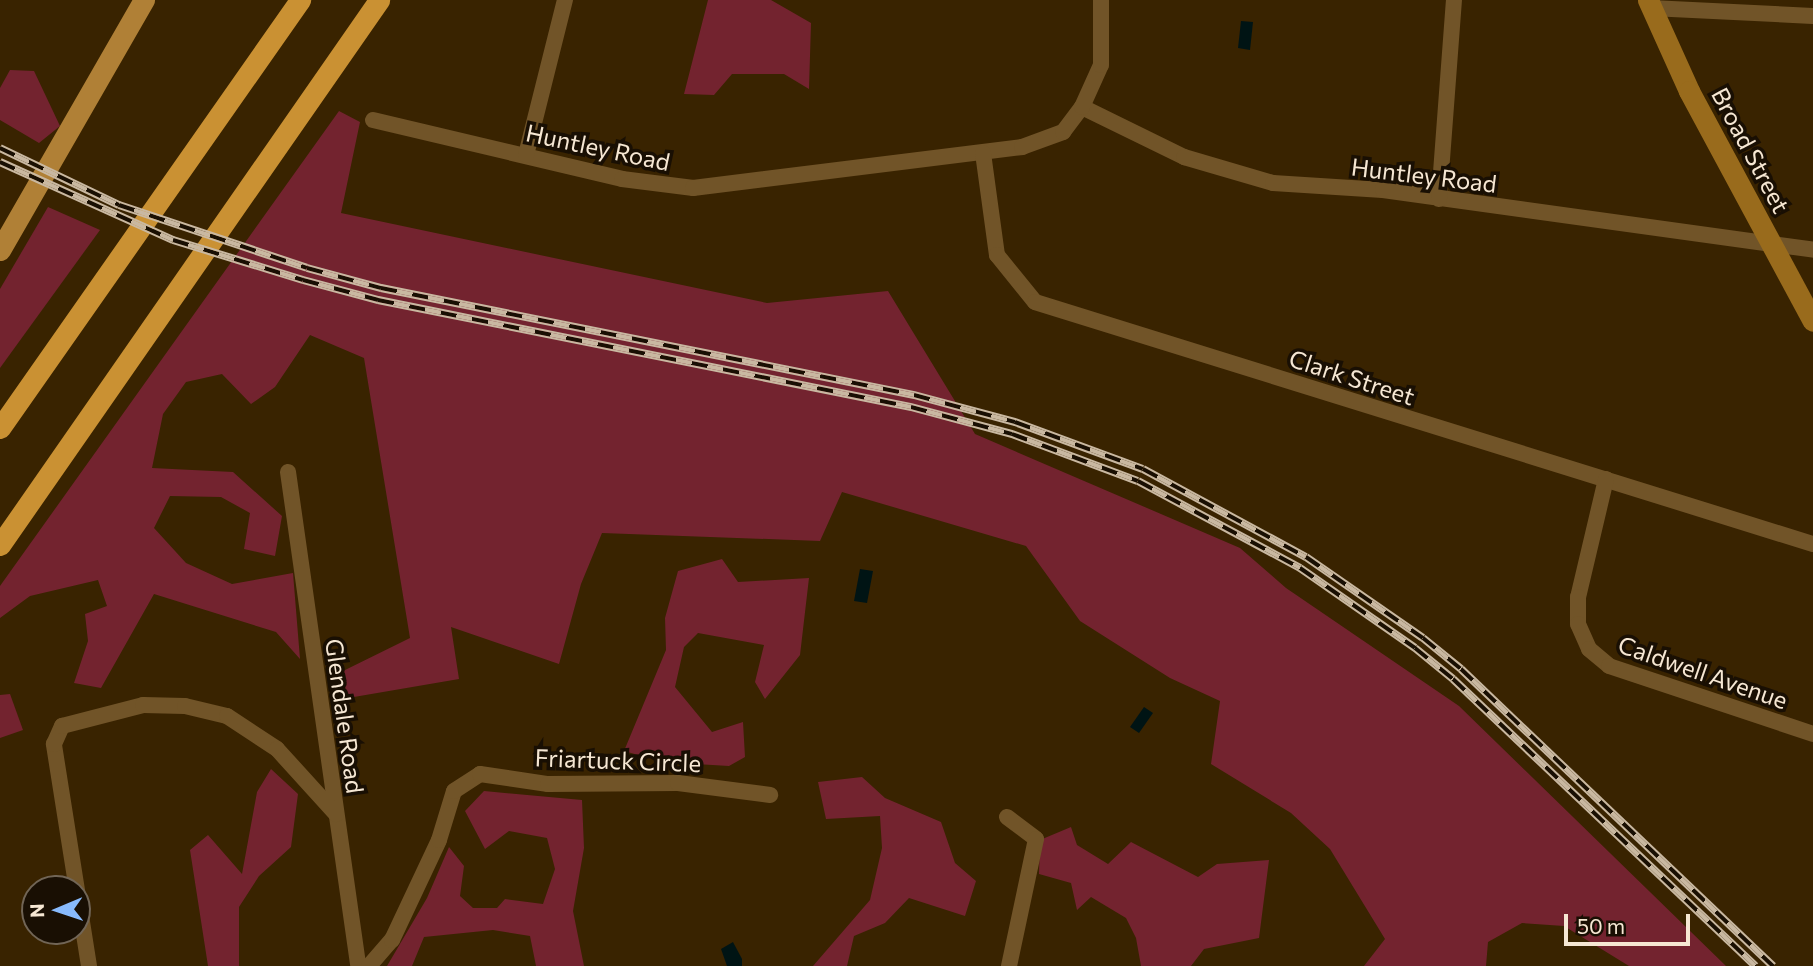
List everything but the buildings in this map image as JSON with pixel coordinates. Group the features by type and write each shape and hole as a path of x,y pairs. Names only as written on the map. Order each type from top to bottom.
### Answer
{"highway":[{"path":"240,87 294,0"},
{"path":"0,428 300,0"},
{"path":"0,545 379,0"}],"main road":[{"path":"0,250 144,0"},
{"name":"Broad Street","path":"1650,4 1689,91 1813,321"}],"street":[{"path":"526,155 565,0"},
{"name":"Huntley Road","path":"373,120 622,179 693,188 983,153 1049,139 1063,132 1082,107 1101,65 1101,0"},
{"path":"1439,199 1454,0"},
{"path":"1650,4 1813,16"},
{"name":"Huntley Road","path":"1082,107 1224,172 1273,183 1439,199 1773,247 1813,250"},
{"name":"Clark Street","path":"983,153 997,255 1035,302 1813,544"},
{"name":"Glendale Road","path":"288,472 358,966"},
{"name":"Caldwell Avenue","path":"1606,479 1578,597 1578,624 1589,649 1609,666 1813,734"},
{"path":"89,966 56,735 62,726 126,707 164,705 206,710 252,729 277,749 336,814"},
{"name":"Friartuck Circle","path":"369,966 392,940 439,840 454,791 480,774 548,784 690,784 770,795"},
{"path":"1007,817 1035,839 1009,966"}],"shaded area":[{"path":"708,0 771,0 811,23 809,89 784,74 732,74 714,95 684,94"},
{"path":"1241,21 1253,22 1250,50 1238,48"},
{"path":"10,70 34,71 60,126 39,143 0,120 0,88"},
{"path":"339,111 360,122 341,213 767,303 888,291 975,434 1240,548 1286,588 1459,706 1726,966 1629,966 1564,926 1522,923 1488,942 1486,966 1364,966 1385,939 1330,849 1291,813 1211,764 1220,701 1170,678 1080,621 1026,546 842,492 820,541 602,533 581,584 559,664 451,627 459,679 348,698 341,672 410,638 364,358 310,335 275,387 251,404 222,374 186,382 163,414 152,468 233,472 282,516 275,556 244,549 250,513 221,497 170,496 154,528 186,563 232,584 293,573 300,659 276,632 154,594 101,688 74,683 88,641 85,614 107,606 98,580 30,596 0,618 0,586"},
{"path":"48,207 100,230 0,368 0,289"},
{"path":"722,559 738,582 809,578 800,655 765,699 755,682 764,645 698,633 684,647 675,687 712,732 743,722 745,757 729,766 663,762 624,751 666,650 665,618 678,571"},
{"path":"860,569 873,571 867,603 854,601"},
{"path":"10,694 23,730 0,738 0,695"},
{"path":"1144,707 1153,713 1139,733 1130,727"},
{"path":"271,769 298,794 291,847 259,876 239,907 239,966 208,966 190,850 208,835 242,874 257,792"},
{"path":"862,777 885,798 941,822 955,863 976,881 965,916 909,898 885,923 854,936 847,966 813,966 870,900 882,848 880,816 826,819 818,782"},
{"path":"484,791 582,800 584,848 573,911 584,966 536,966 530,936 493,930 424,937 412,966 387,966 427,898 449,847 464,866 460,896 473,908 497,908 505,899 543,904 555,869 547,838 509,831 485,849 465,811"},
{"path":"1071,827 1077,845 1108,864 1131,842 1198,877 1217,864 1269,860 1259,938 1204,949 1191,966 1141,966 1136,938 1126,918 1091,897 1077,910 1071,883 1039,874 1040,840"},
{"path":"733,942 742,959 742,966 727,966 721,949"}],"railway":[{"path":"0,148 119,205 307,268 381,288 914,395 1015,422 1143,469 1306,557 1423,638 1461,669 1773,966"},
{"path":"0,162 173,240 303,280 378,300 911,407 1012,434 1138,481 1300,568 1415,648 1453,679 1755,966"}]}
